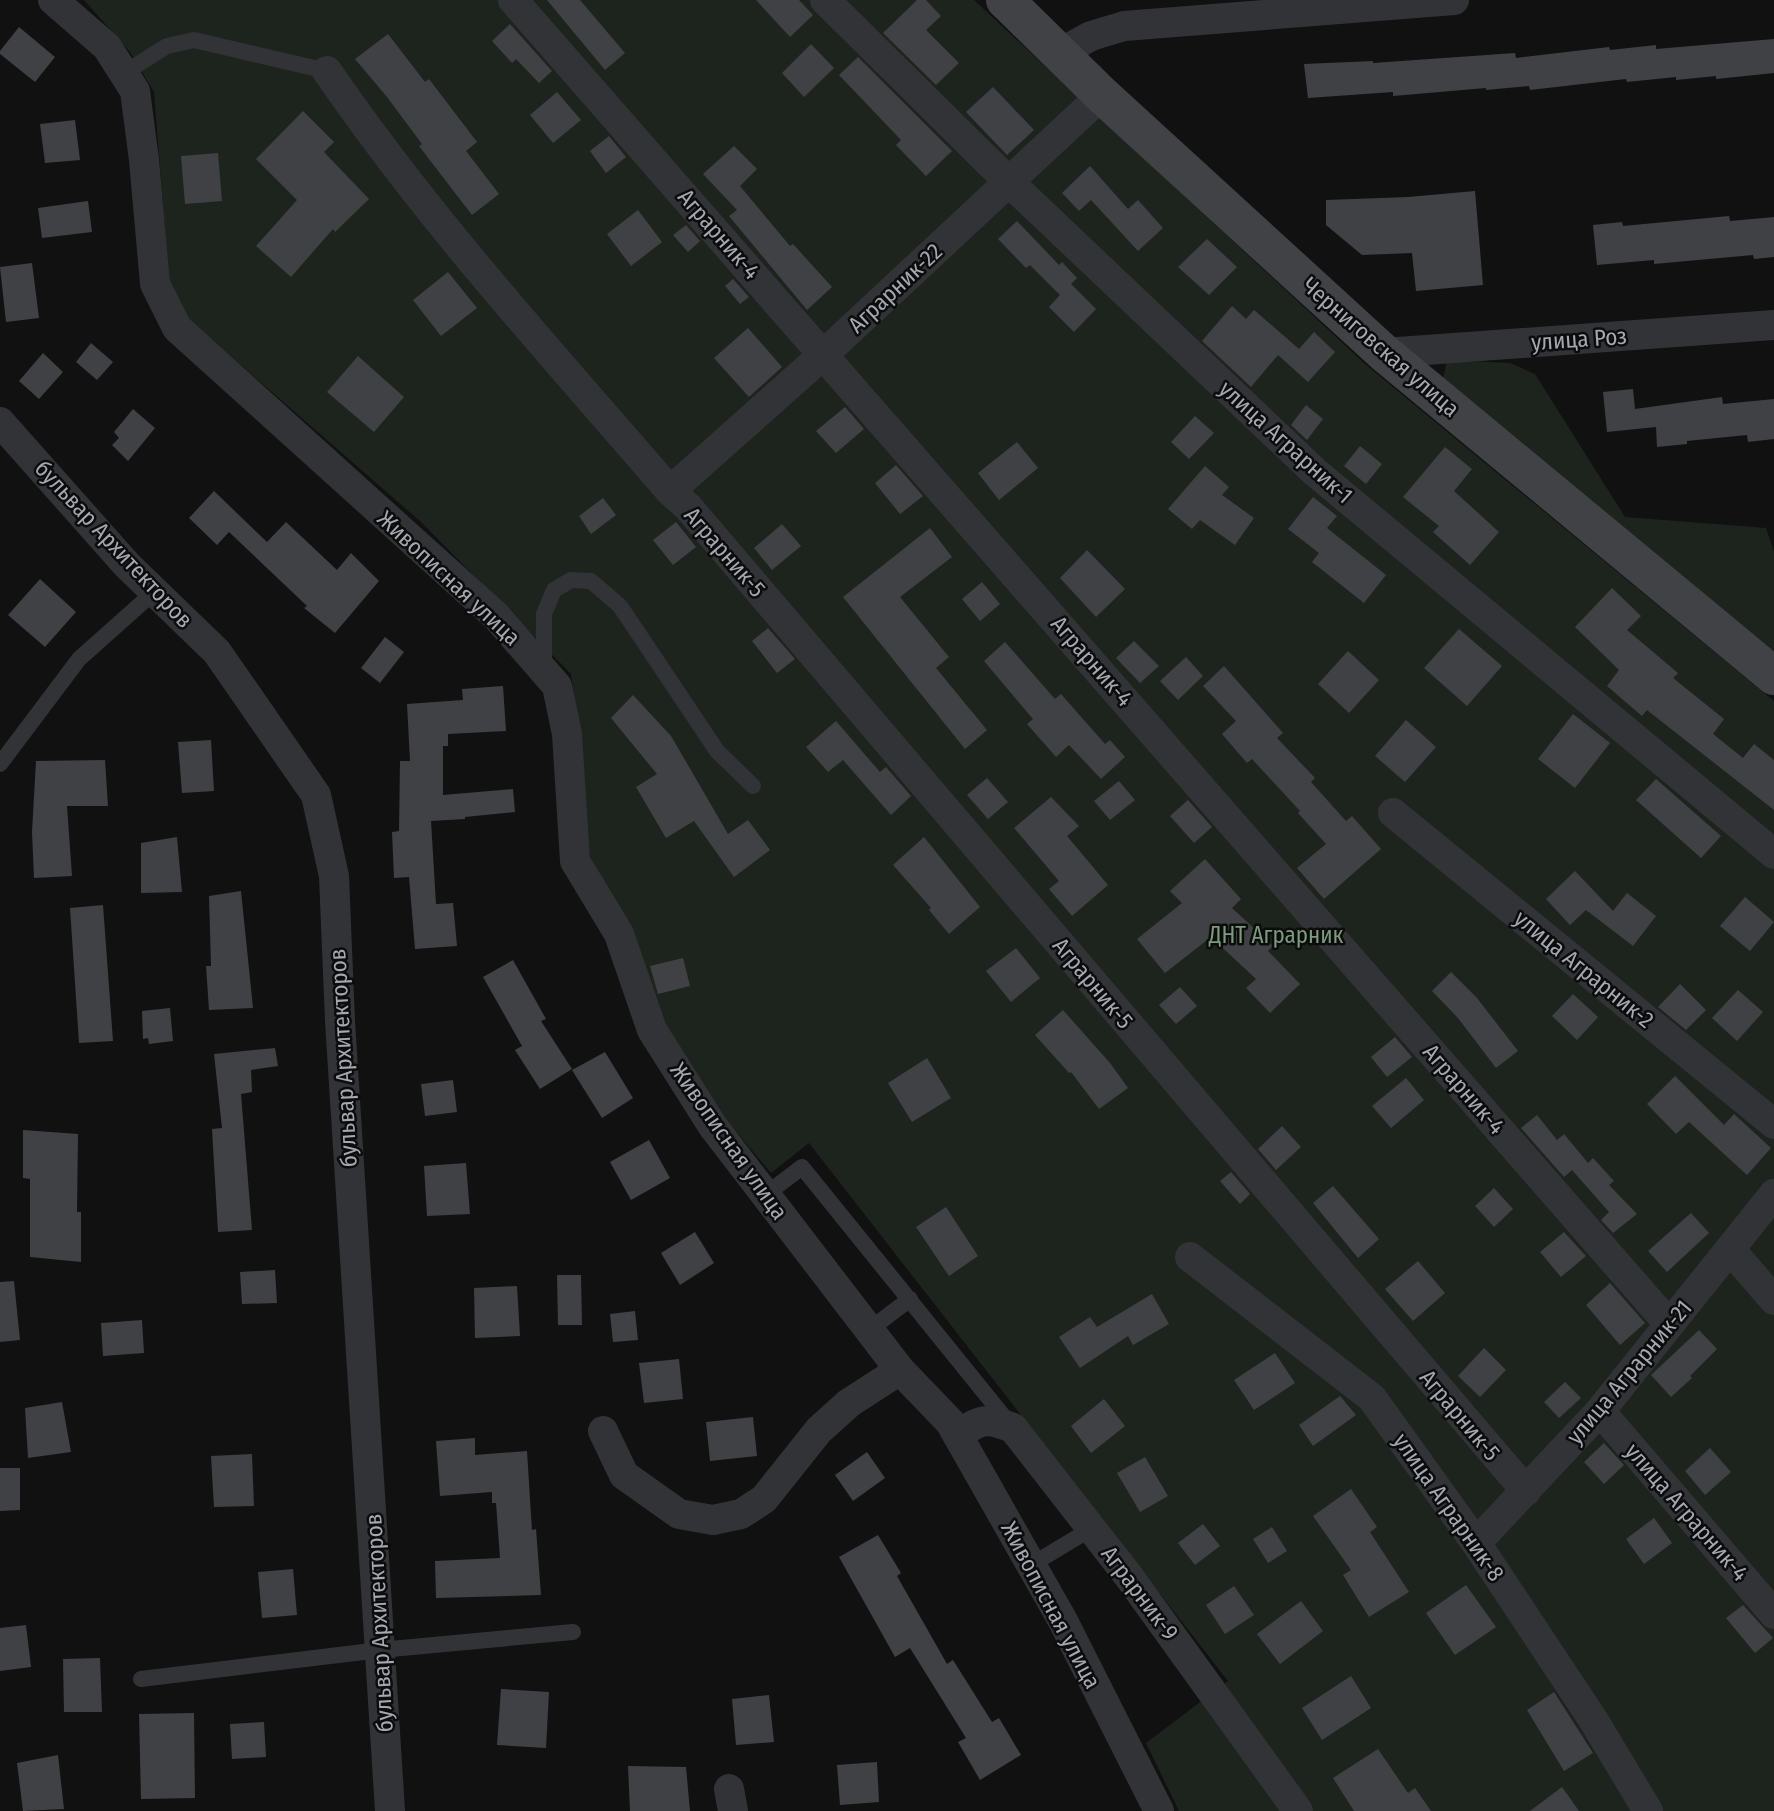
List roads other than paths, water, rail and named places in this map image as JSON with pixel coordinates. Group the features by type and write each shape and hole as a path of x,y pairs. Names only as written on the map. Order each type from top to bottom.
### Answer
{"street":[{"name":"Живописная улица","path":"53,0 107,47 135,91 155,284 177,328 496,616 557,686 567,734 575,861 619,934 652,1030 712,1125 765,1195 900,1370 950,1422 1063,1621 1159,1811"},
{"name":"Аграрник-4","path":"513,0 1669,1324"},
{"name":"улица Аграрник-1","path":"825,0 1009,182 1315,472 1774,854"},
{"name":"Черниговская улица","path":"1004,0 1102,95 1384,352 1774,676"},
{"path":"1059,54 1091,36 1124,26 1454,0"},
{"name":"Аграрник-5","path":"327,71 388,156 510,306 677,485 688,507 1526,1491"},
{"name":"Аграрник-22","path":"677,485 824,354 1102,95"},
{"name":"улица Роз","path":"1384,352 1774,325"},
{"name":"бульвар Архитекторов","path":"5,433 153,593 217,652 316,795 334,876 340,1021 390,1811"},
{"name":"улица Аграрник-2","path":"1394,813 1774,1124"},
{"name":"улица Аграрник-21","path":"1476,1543 1600,1411 1774,1194"},
{"path":"1730,1249 1774,1300"},
{"name":"улица Аграрник-8","path":"1190,1257 1372,1398 1476,1543 1594,1721 1648,1811"},
{"path":"603,1431 625,1475 679,1514 713,1520 741,1514 764,1499 819,1430 849,1404 900,1370"},
{"name":"улица Аграрник-4","path":"1600,1411 1774,1614"},
{"path":"957,1435 977,1422 994,1421 1013,1428"},
{"name":"Аграрник-9","path":"1013,1428 1146,1600 1298,1811"}],"lane":[{"path":"124,73 167,46 194,40 327,71"},
{"path":"544,671 544,614 554,590 571,580 591,581 620,606 717,751 753,786"},
{"path":"0,764 79,659 153,593"},
{"path":"765,1195 802,1167 1013,1428"},
{"path":"870,1330 910,1299"},
{"path":"1031,1565 1091,1528"},
{"path":"141,1679 380,1650 573,1632"}],"park label":[{"name":"ДНТ Аграрник","path":"1276,935"}]}
